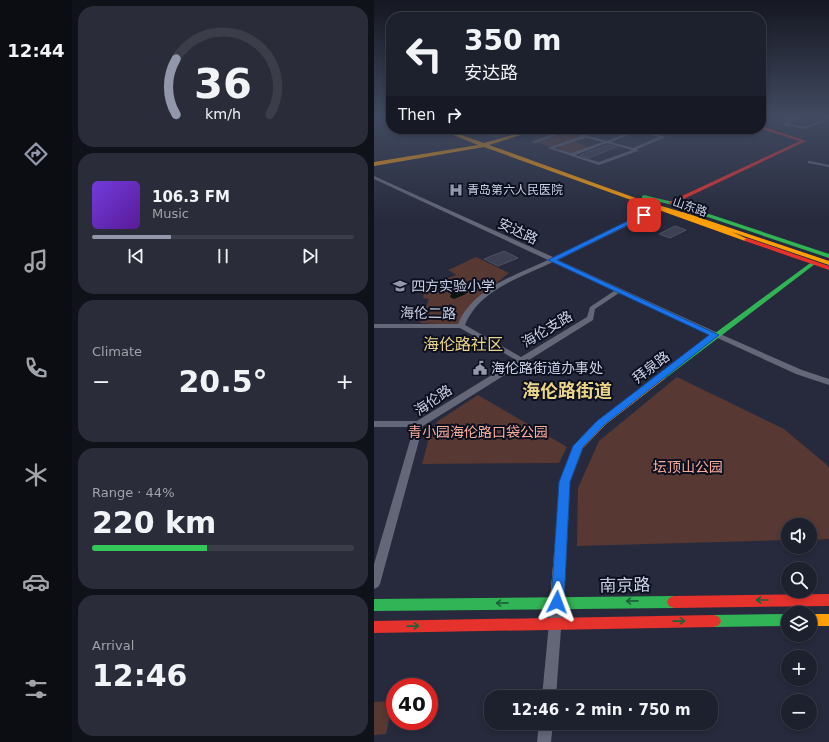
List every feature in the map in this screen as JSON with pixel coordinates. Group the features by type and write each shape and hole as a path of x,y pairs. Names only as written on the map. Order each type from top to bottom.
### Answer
{"main road":[{"path":"374,164 443,151"},
{"name":"山东路","path":"503,151 658,209 829,268"},
{"name":"山东路","path":"506,151 645,197 671,203 829,256"},
{"path":"671,203 783,151"},
{"path":"645,197 829,263"},
{"path":"635,200 690,214 829,259"},
{"name":"拜泉路","path":"557,602 565,482 578,446 601,423 813,262"},
{"name":"南京路","path":"374,605 829,600"},
{"path":"374,627 781,620"},
{"path":"817,620 829,620"}],"street":[{"path":"558,151 599,164 634,151"},
{"path":"570,155 582,151"},
{"path":"810,162 829,166"},
{"name":"安达路","path":"374,177 715,335 799,372 829,382"},
{"path":"460,326 467,312 475,302 489,292 658,209"},
{"name":"海伦支路","path":"521,360 590,318 592,308 620,290"},
{"name":"海伦二路","path":"374,326 460,326 521,360"},
{"name":"海伦路","path":"374,584 419,424 521,360"},
{"path":"374,424 419,424"},
{"path":"550,690 557,602"},
{"path":"544,742 545,730"}],"green space":[{"path":"564,151 577,151 571,153"},
{"path":"476,257 509,273 474,303 457,325 420,323 429,299 423,298 424,291 421,289 456,275 448,270"},
{"name":"坛顶山公园","path":"677,377 784,429 827,465 829,468 829,539 817,540 817,518 781,518 781,540 577,546 578,488 599,441"},
{"name":"青小园海伦路口袋公园","path":"478,395 567,447 559,463 422,464 431,430 438,421"},
{"path":"386,701 386,734 374,735 374,702"}],"shaded area":[{"path":"455,285 464,285 468,290 465,292 466,294 454,299 450,297"}],"building":[{"path":"592,151 608,151 589,158 580,155"},
{"path":"675,226 686,230 670,238 659,234"},
{"path":"504,251 518,258 498,266 484,259"}],"traffic: fast":[{"path":"644,197 671,203 829,256"},
{"path":"660,378 813,263"},
{"path":"374,605 674,602"},
{"path":"714,621 781,620"}],"traffic: slow":[{"path":"374,164 451,151"},
{"path":"500,151 747,240"},
{"path":"635,200 687,215 829,263"},
{"path":"557,602 565,482 578,446 601,423 660,378"},
{"path":"817,620 829,620"}],"traffic: jam":[{"path":"671,203 783,151"},
{"path":"747,240 829,268"},
{"path":"674,602 829,600"},
{"path":"374,627 714,621"}],"place":[{"name":"青岛第六人民医院","path":"456,190"},
{"name":"四方实验小学","path":"400,286"},
{"name":"海伦路街道办事处","path":"480,368"}],"district":[{"name":"海伦路社区","path":"463,344"},
{"name":"海伦路街道","path":"567,390"}],"route":[{"path":"557,602 565,482 578,446 601,423 715,335 552,260 644,215"}]}
